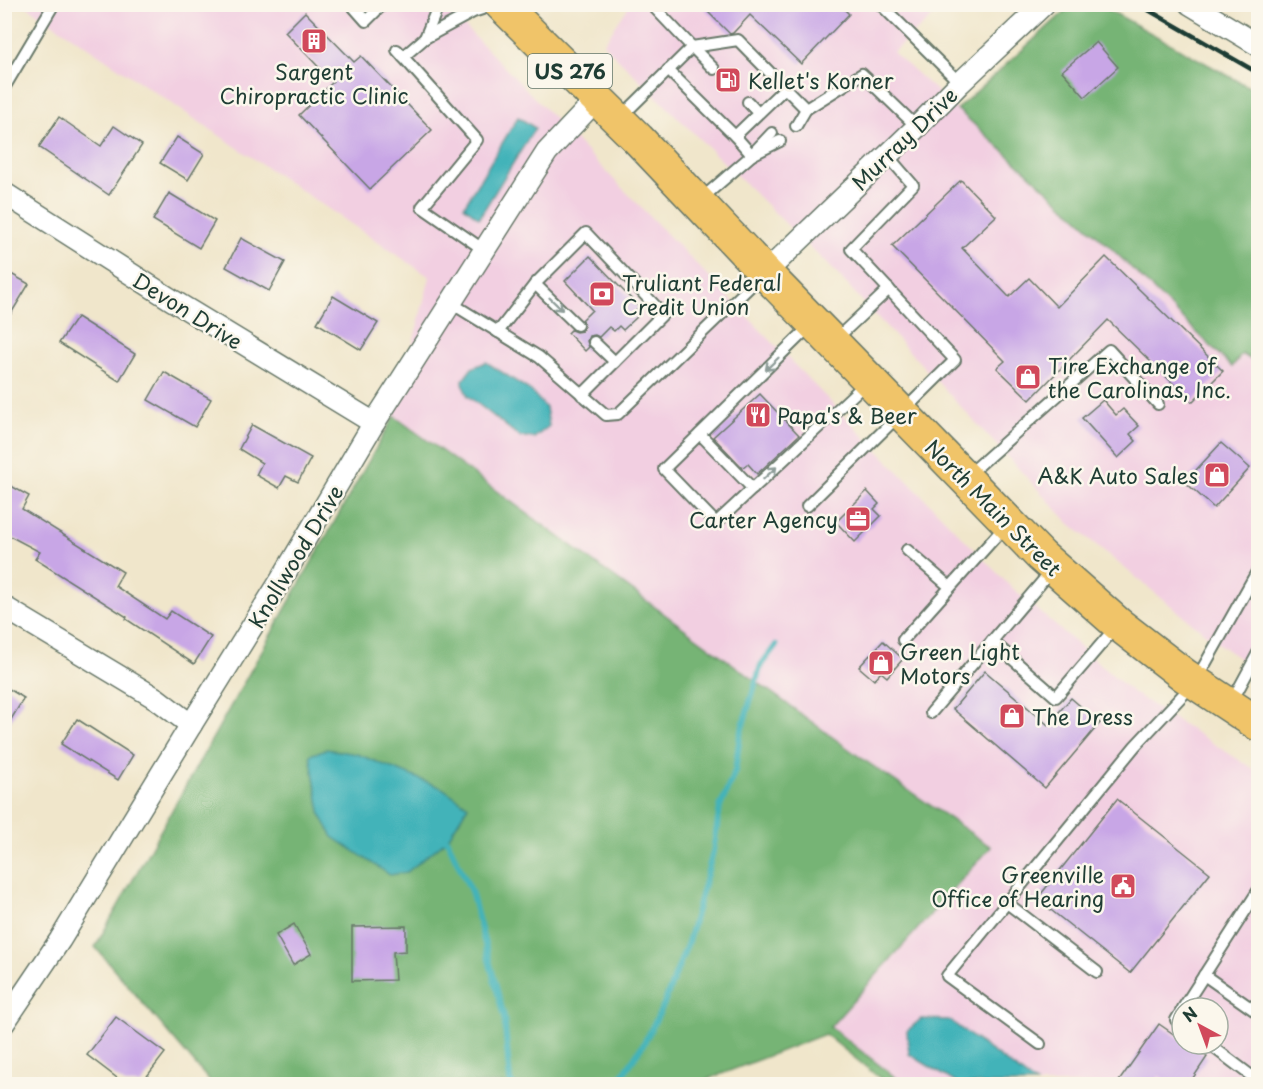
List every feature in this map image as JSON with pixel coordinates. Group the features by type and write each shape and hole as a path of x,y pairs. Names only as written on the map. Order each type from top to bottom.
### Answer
{"main road":[{"name":"North Main Street","path":"499,4 608,109 1054,568 1118,624 1195,682 1258,724"}],"street":[{"name":"Murray Drive","path":"765,273 1044,4"},
{"path":"1190,4 1258,45"},
{"name":"Knollwood Drive","path":"6,1018 60,940 281,580 374,423 547,152 608,109"},
{"name":"Devon Drive","path":"4,193 172,300 374,423"},
{"path":"4,607 157,699 191,725"}],"lane":[{"path":"4,88 54,4"},
{"path":"351,4 366,21 383,4"},
{"path":"425,38 438,4"},
{"path":"484,250 422,207 477,140 400,53 473,12 499,4"},
{"path":"651,4 714,69"},
{"path":"880,4 960,83"},
{"path":"608,109 668,70 692,47 738,40 806,109"},
{"path":"668,70 752,155"},
{"path":"793,122 806,109 862,74 917,127"},
{"path":"735,136 785,88"},
{"path":"748,102 758,113"},
{"path":"698,202 776,137"},
{"path":"807,506 955,360 851,249 913,185 887,155"},
{"path":"498,332 535,284 586,233 663,314 582,395"},
{"path":"451,303 539,357 606,416 618,414 765,273"},
{"path":"535,284 577,325"},
{"path":"869,380 716,524 664,469 700,434 823,332 888,289"},
{"path":"594,342 615,362"},
{"path":"965,478 1109,350 1158,404"},
{"path":"700,434 753,489"},
{"path":"903,640 1008,523"},
{"path":"908,550 950,587"},
{"path":"931,713 1054,568"},
{"path":"1040,1044 947,976 1135,746 1195,682 1258,570"},
{"path":"992,641 1056,697 1118,624"},
{"path":"1230,706 1258,653"},
{"path":"1191,996 1258,891"},
{"path":"1007,903 1097,972"},
{"path":"1204,975 1258,1013"},
{"path":"1225,1056 1258,1081"}],"shaded area":[{"path":"25,5 444,5 1009,585 1132,692 1258,772 1258,1084 904,1084 830,1027 991,847 857,755 394,416 430,277"},
{"path":"630,5 946,5 893,52 1109,246 1232,366 1242,354 1258,364 1258,672 1212,639 1069,523 839,276 603,44"}],"green space":[{"path":"1072,5 1100,5 1258,92 1258,364 1242,354 1232,367 1109,246 957,109"},
{"path":"394,416 857,755 991,847 830,1027 904,1084 887,1084 825,1034 696,1084 212,1084 95,947"}],"water":[{"path":"518,117 535,128 479,218 464,206"},
{"path":"486,362 531,391 546,408 549,426 534,438 520,437 468,396 463,380 472,368"},
{"path":"326,749 357,754 442,788 468,806 447,840 407,872 390,875 333,837 321,816 310,755"},
{"path":"921,1019 949,1020 1036,1084 958,1084 909,1054 907,1031"}],"building":[{"path":"700,4 839,4 849,14 801,64 750,15 730,34"},
{"path":"305,12 354,62 361,56 432,130 370,189 299,115 333,82 285,32"},
{"path":"1096,42 1118,67 1085,97 1062,71"},
{"path":"59,117 101,146 114,126 142,145 109,195 39,147"},
{"path":"177,137 204,154 188,180 160,163"},
{"path":"961,180 996,216 962,248 1009,297 1029,278 1057,307 1106,257 1223,371 1192,402 1108,320 1030,400 997,368 1005,361 892,246"},
{"path":"169,193 215,221 199,248 153,220"},
{"path":"241,238 285,262 269,291 226,267"},
{"name":"Truliant Federal Credit Union","path":"590,256 639,307 634,312 638,316 623,330 619,326 614,331 609,327 599,337 589,336 587,341 589,347 585,351 568,333 571,330 582,331 584,326 582,320 592,310 565,281"},
{"path":"4,270 29,284 4,325"},
{"path":"333,296 378,323 361,350 317,323"},
{"path":"77,317 135,354 119,381 59,343"},
{"path":"164,372 211,399 195,427 148,400"},
{"name":"Papa's & Beer","path":"760,394 799,435 757,474 748,464 743,468 713,437"},
{"path":"1103,400 1116,415 1123,409 1139,426 1130,434 1136,441 1118,458 1082,418"},
{"path":"252,425 311,458 298,482 286,476 279,488 256,475 262,463 239,449"},
{"name":"A&K Auto Sales","path":"1221,443 1250,468 1214,508 1185,482"},
{"path":"4,482 29,496 22,509 123,572 115,586 165,619 171,611 211,637 194,664 126,619 127,617 35,559 40,552 4,533"},
{"name":"Carter Agency","path":"867,491 879,504 874,509 881,516 855,542 836,522"},
{"name":"Green Light Motors","path":"883,641 903,659 887,677 881,672 874,680 859,667"},
{"path":"985,671 1048,725 1071,698 1100,723 1045,788 953,709"},
{"path":"4,686 24,698 4,731"},
{"path":"77,719 133,755 118,780 61,744"},
{"name":"Greenville Office of Hearing","path":"1117,799 1210,873 1130,973 1037,899"},
{"path":"294,924 311,954 293,965 276,935"},
{"path":"406,926 406,951 393,952 395,980 352,981 352,927"},
{"path":"116,1017 165,1053 141,1084 125,1084 87,1055"},
{"path":"1159,1024 1170,1032 1170,1056 1207,1057 1189,1084 1171,1084 1159,1076 1153,1084 1117,1084"}],"waterway":[{"path":"617,1084 644,1043 664,1004 688,942 713,852 720,807 735,771 740,735 761,665 776,645"},
{"path":"447,840 471,891 504,1017 512,1084"}],"railway":[{"path":"1138,4 1258,73"}],"place":[{"name":"Sargent Chiropractic Clinic","path":"314,41"},
{"name":"Kellet's Korner","path":"728,80"},
{"name":"Truliant Federal Credit Union","path":"602,294"},
{"name":"Tire Exchange of the Carolinas, Inc.","path":"1028,377"},
{"name":"Papa's & Beer","path":"758,415"},
{"name":"A&K Auto Sales","path":"1217,475"},
{"name":"Carter Agency","path":"858,519"},
{"name":"Green Light Motors","path":"881,663"},
{"name":"The Dress","path":"1012,716"},
{"name":"Greenville Office of Hearing","path":"1123,886"}]}
